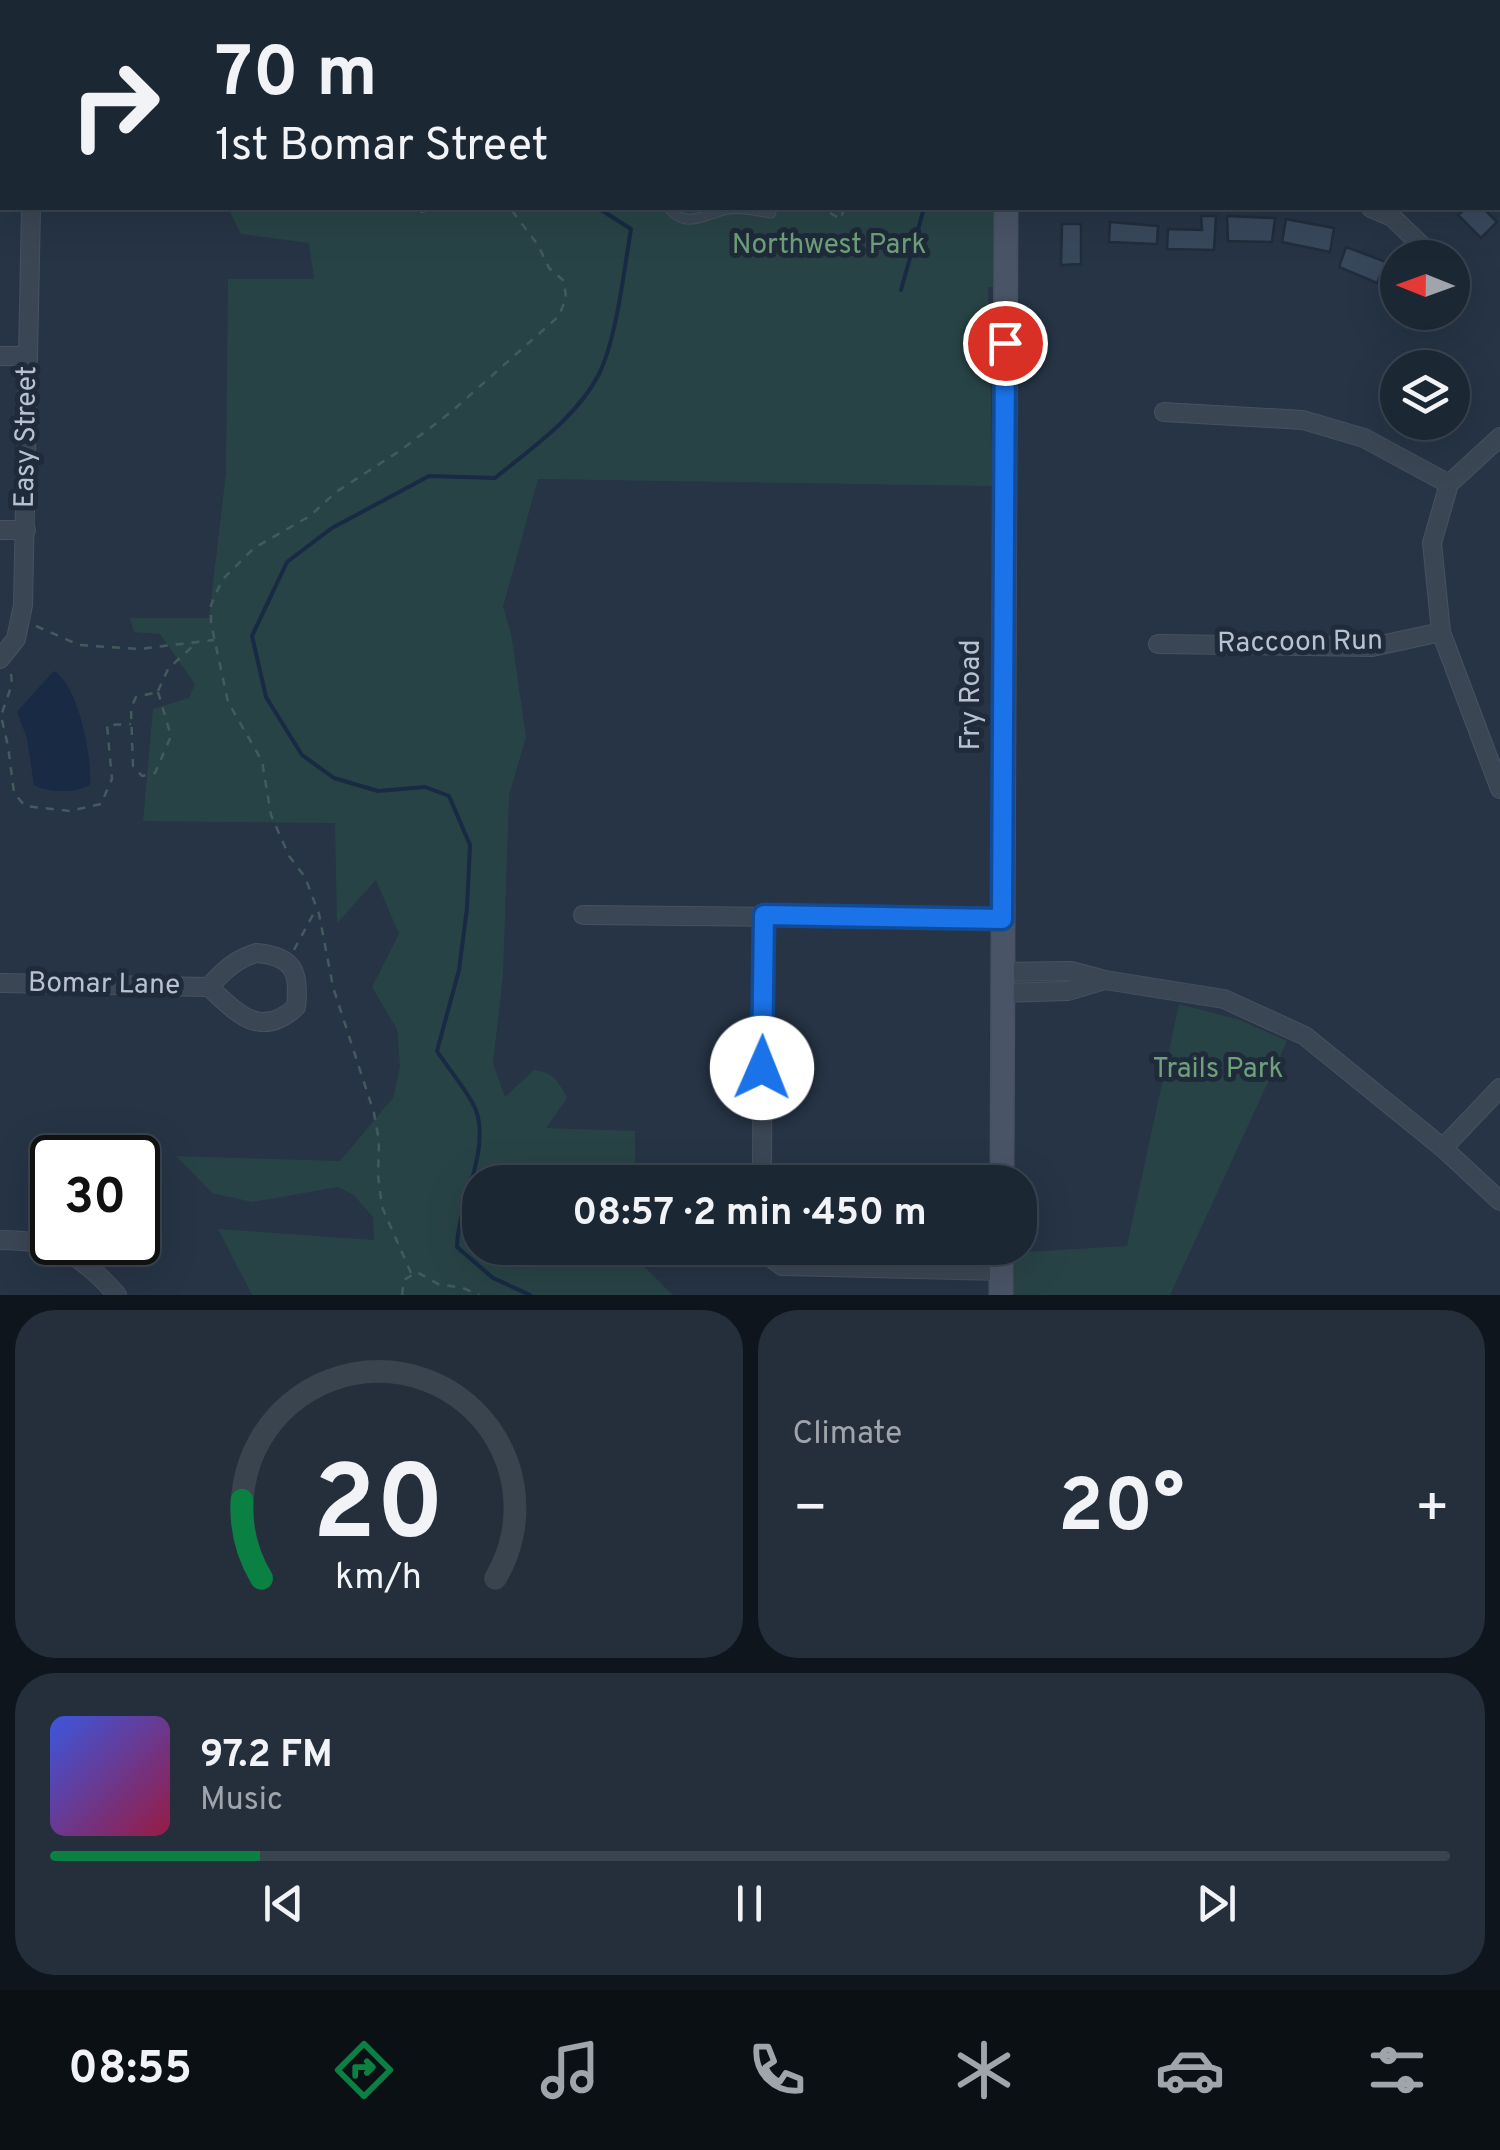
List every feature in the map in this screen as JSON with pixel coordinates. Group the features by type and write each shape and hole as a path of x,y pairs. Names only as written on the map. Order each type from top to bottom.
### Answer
{"street":[{"name":"Easy Street","path":"3,664 20,624 26,530 31,210"},
{"name":"Fry Road","path":"1002,1165 1006,210"},
{"path":"1376,210 1392,217 1416,240"},
{"path":"0,356 28,356"},
{"path":"1164,412 1303,420 1364,438 1449,484"},
{"path":"1500,437 1449,484 1432,542 1441,632 1494,752 1500,790"},
{"path":"0,530 26,530"},
{"name":"Raccoon Run","path":"1158,644 1372,647 1441,632"},
{"path":"583,914 1002,919"},
{"path":"762,1165 764,915"},
{"name":"Bomar Lane","path":"0,984 208,987 257,1024 286,1016 296,1006 297,976 287,960 274,954 243,957 208,987"},
{"path":"1003,982 1068,991 1105,980 1224,999 1305,1036 1443,1148 1500,1202"},
{"path":"1443,1148 1500,1088"},
{"path":"0,1240 47,1244 72,1252 118,1295"},
{"path":"781,1265 813,1265"},
{"path":"1001,1265 1001,1295"}],"lane":[{"path":"671,210 688,219 726,210"},
{"path":"737,210 770,214"}],"path":[{"path":"411,1273 382,1207 374,1113 333,987 316,908 305,878 289,856 271,815 262,761 228,702 210,614 222,580 240,561 269,537 310,516 336,492 401,450 560,316 566,298 564,281 549,268 538,245 512,210"},
{"path":"830,213 841,219 843,210"},
{"path":"20,624 33,625 79,646 138,649 214,640"},
{"path":"158,692 136,698 132,708 134,771 142,776 149,776 161,763 171,736 158,692 168,669 195,642"},
{"path":"3,664 12,675 12,684 1,716 14,793 25,806 70,811 101,804 112,779 107,725 131,724"},
{"path":"287,960 303,938 316,908"},
{"path":"402,1295 404,1280 416,1272 438,1284 479,1295"}],"green space":[{"name":"Northwest Park","path":"229,210 1006,210 1005,287 988,287 993,486 538,479 503,607 511,633 526,737 509,795 503,975 493,1063 505,1097 534,1070 546,1073 558,1083 567,1098 546,1128 635,1131 635,1165 462,1165 462,1265 642,1265 673,1295 252,1295 218,1229 374,1240 373,1217 354,1195 338,1187 252,1202 212,1193 176,1156 340,1161 393,1098 400,1067 397,1029 372,987 399,934 376,880 337,923 335,823 143,821 153,709 189,698 195,684 160,634 134,632 130,618 209,618 226,473 228,279 314,279 309,243 241,234"},
{"name":"Trails Park","path":"1179,1004 1240,1020 1287,1041 1170,1295 1007,1295 1007,1265 1037,1265 1037,1251 1127,1246"}],"water":[{"path":"54,671 63,679 77,706 86,740 90,785 77,790 55,791 34,785 27,738 17,712"}],"building":[{"path":"1464,210 1485,210 1497,222 1481,238 1458,215"},
{"path":"1201,216 1216,216 1214,250 1167,249 1168,229 1202,230"},
{"path":"1227,216 1275,218 1272,242 1228,241"},
{"path":"1286,219 1334,228 1330,252 1282,242"},
{"path":"1110,222 1158,226 1157,244 1109,242"},
{"path":"1062,224 1081,224 1081,264 1061,265"},
{"path":"1346,247 1380,260 1380,276 1377,283 1339,267"}],"waterway":[{"path":"530,1295 493,1278 457,1247 480,1133 472,1102 437,1051 459,970 470,845 449,796 425,787 378,791 334,778 302,755 266,697 252,636 287,562 332,528 429,476 495,478 553,431 579,404 599,374 611,342 631,229 601,210"},
{"path":"901,290 923,210"}],"route":[{"path":"762,1068 764,915 1002,919 1005,343"}]}
